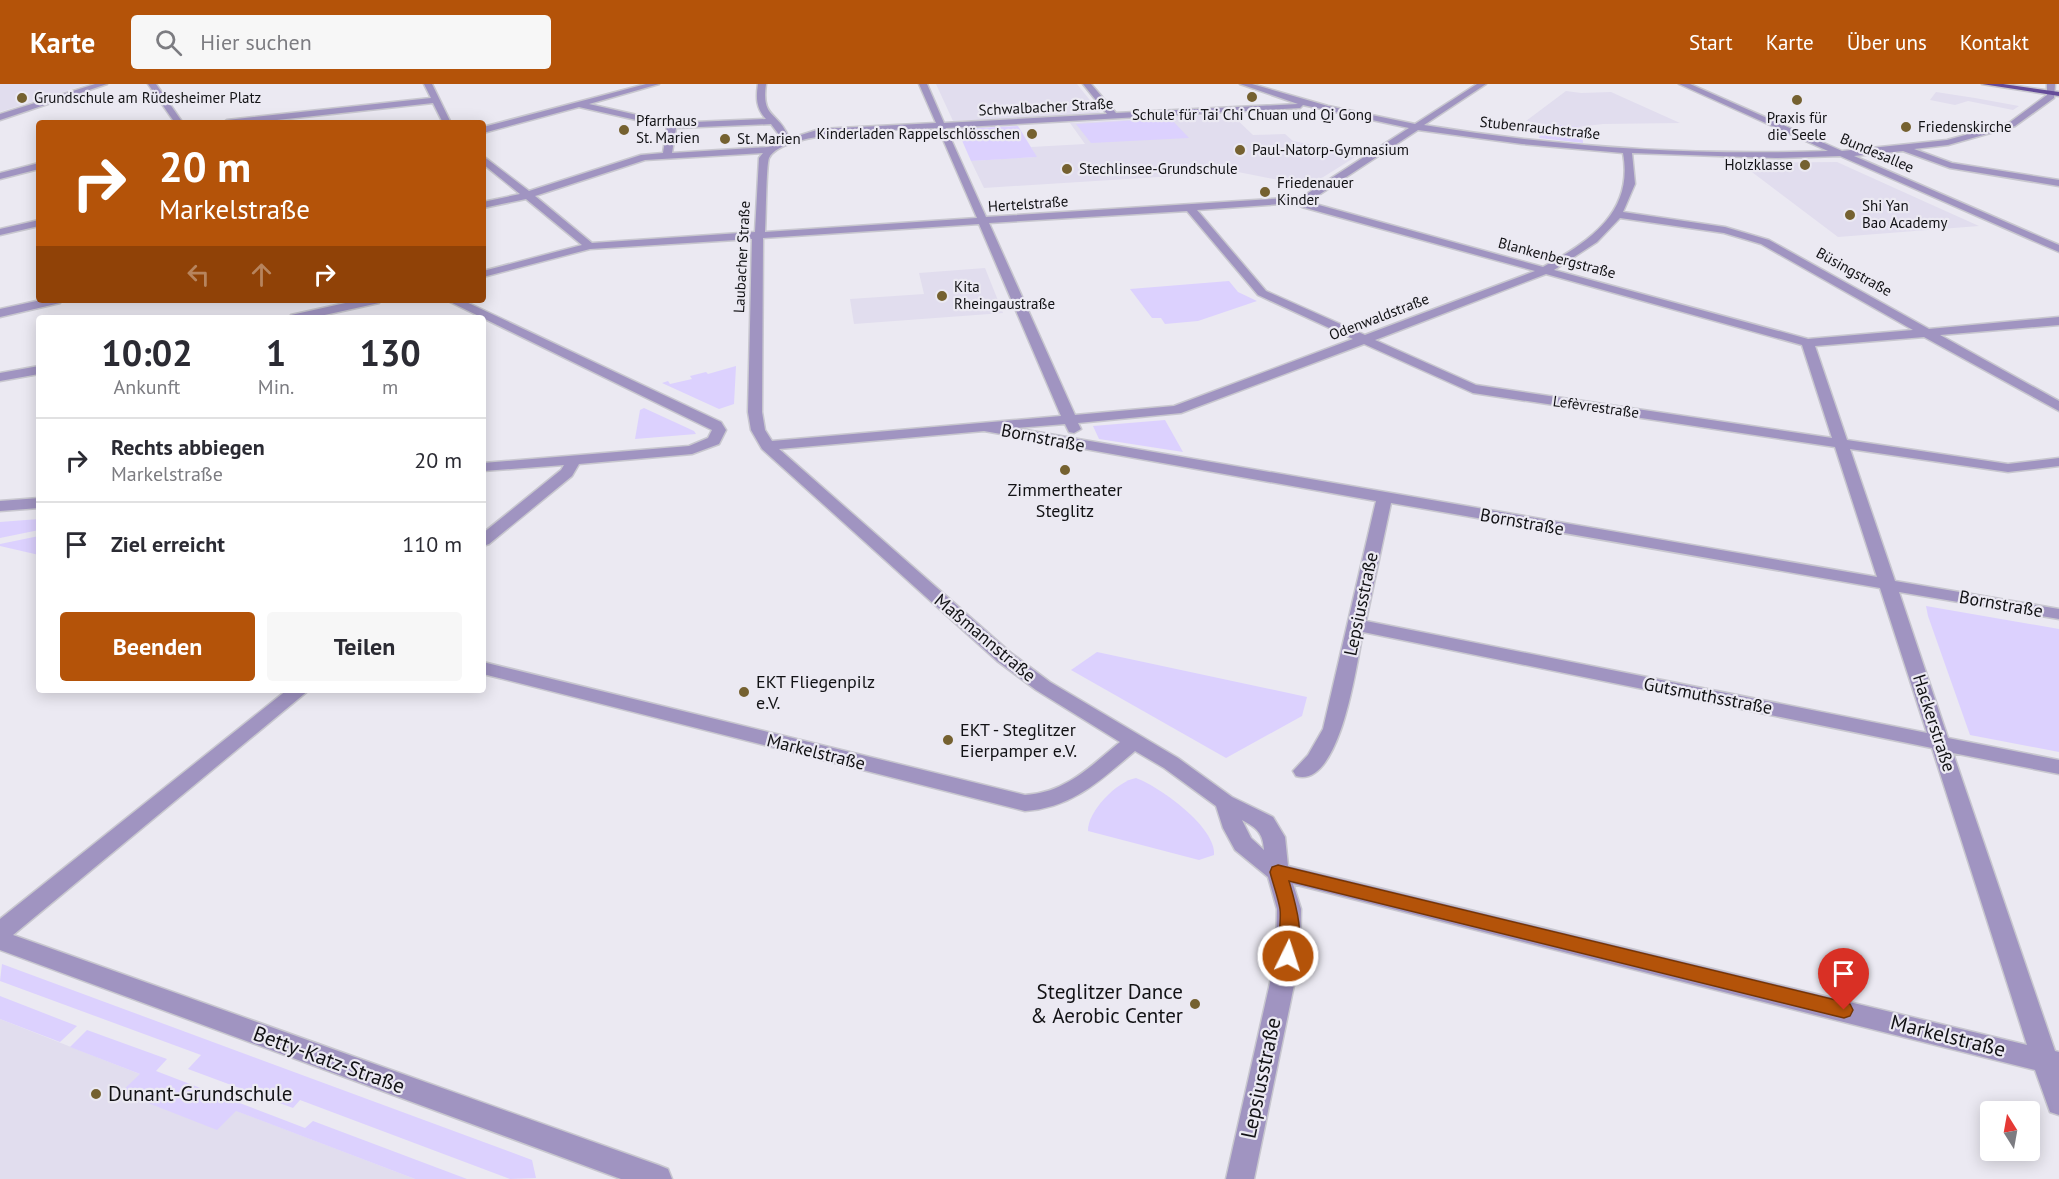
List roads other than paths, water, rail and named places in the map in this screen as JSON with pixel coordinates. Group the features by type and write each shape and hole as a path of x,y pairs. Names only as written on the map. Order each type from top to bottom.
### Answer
{"main road":[{"path":"1986,84 2054,90"},
{"path":"2005,84 2054,90"}],"street":[{"path":"0,117 103,84"},
{"path":"152,84 177,120"},
{"path":"428,84 446,120"},
{"path":"486,122 630,84"},
{"path":"486,129 655,84"},
{"name":"Laubacher Straße","path":"762,84 761,103 764,111 783,131 784,136 764,158 758,236 755,412 758,430 767,446"},
{"path":"923,84 1081,446"},
{"path":"1087,84 1114,117"},
{"name":"Stubenrauchstraße","path":"1248,84 1308,104 1417,127 1514,141 1627,152 1758,156 1858,152 1959,140 2006,127 2040,109 2054,90"},
{"path":"1299,201 1308,199 1482,84"},
{"name":"Bundesallee","path":"1683,84 2059,249"},
{"name":"Bundesallee","path":"1699,84 2059,240"},
{"path":"254,120 436,100"},
{"path":"566,101 672,126 773,122 786,125"},
{"name":"Schwalbacher Straße","path":"797,127 820,132 1288,108 1308,104"},
{"path":"667,156 672,126"},
{"name":"Schwalbacher Straße","path":"486,204 528,195 644,157 772,148 820,132"},
{"path":"1902,148 1950,165 2059,183"},
{"name":"Odenwaldstraße","path":"767,446 1180,409 1544,271 1573,255 1595,238 1616,214 1630,183 1627,152"},
{"path":"486,161 590,246"},
{"path":"0,176 36,167"},
{"name":"Hertelstraße","path":"486,273 590,246 1299,201"},
{"name":"Blankenbergstraße","path":"1299,201 1306,206 1808,343"},
{"name":"Lefèvrestraße","path":"1190,208 1260,292 1473,389 2008,468 2059,462"},
{"name":"Büsingstraße","path":"1616,214 1725,230 1755,237 2059,407"},
{"path":"0,232 36,224"},
{"path":"0,239 36,232"},
{"path":"0,313 43,303"},
{"path":"308,315 362,303"},
{"path":"458,303 484,315"},
{"path":"486,316 713,423 718,427 719,433 714,441 705,446 679,452 486,467"},
{"path":"1808,343 2059,321"},
{"name":"Hackerstraße","path":"1808,343 1940,743 2052,1062 2059,1103"},
{"path":"0,377 36,371"},
{"name":"Bornstraße","path":"985,427 1081,446 2059,614"},
{"name":"Maßmannstraße","path":"767,446 1005,657 1042,686 1179,768 1225,802 1265,823 1275,837 1278,872"},
{"path":"486,539 567,473 574,460"},
{"name":"Lepsiusstraße","path":"1303,771 1316,760 1333,729 1384,498"},
{"path":"0,506 36,502"},
{"name":"Gutsmuthsstraße","path":"1357,626 2059,767"},
{"name":"Markelstraße","path":"486,669 1025,803 1050,800 1064,795 1134,741"},
{"path":"0,932 294,693"},
{"path":"1225,802 1233,831 1243,845 1278,872"},
{"name":"Markelstraße","path":"1278,872 2052,1062"},
{"name":"Lepsiusstraße","path":"1240,1179 1288,956 1290,932 1288,909 1278,872"},
{"name":"Betty-Katz-Straße","path":"0,940 658,1179"}],"place":[{"name":"Schule für Tai Chi Chuan und Qi Gong","path":"1252,97"},
{"name":"Grundschule am Rüdesheimer Platz","path":"22,98"},
{"name":"Praxis für die Seele","path":"1797,100"},
{"name":"Friedenskirche","path":"1906,127"},
{"name":"Pfarrhaus St. Marien","path":"624,130"},
{"name":"Kinderladen Rappelschlösschen","path":"1032,134"},
{"name":"St. Marien","path":"725,139"},
{"name":"Paul-Natorp-Gymnasium","path":"1240,150"},
{"name":"Holzklasse","path":"1805,165"},
{"name":"Stechlinsee-Grundschule","path":"1067,169"},
{"name":"Friedenauer Kinder","path":"1265,192"},
{"name":"Shi Yan Bao Academy","path":"1850,215"},
{"name":"Kita Rheingaustraße","path":"942,296"},
{"name":"Zimmertheater Steglitz","path":"1065,470"},
{"name":"EKT Fliegenpilz e.V.","path":"744,692"},
{"name":"EKT - Steglitzer Eierpamper e.V.","path":"948,740"},
{"name":"Steglitzer Dance & Aerobic Center","path":"1195,1004"},
{"name":"Dunant-Grundschule","path":"96,1094"}]}
